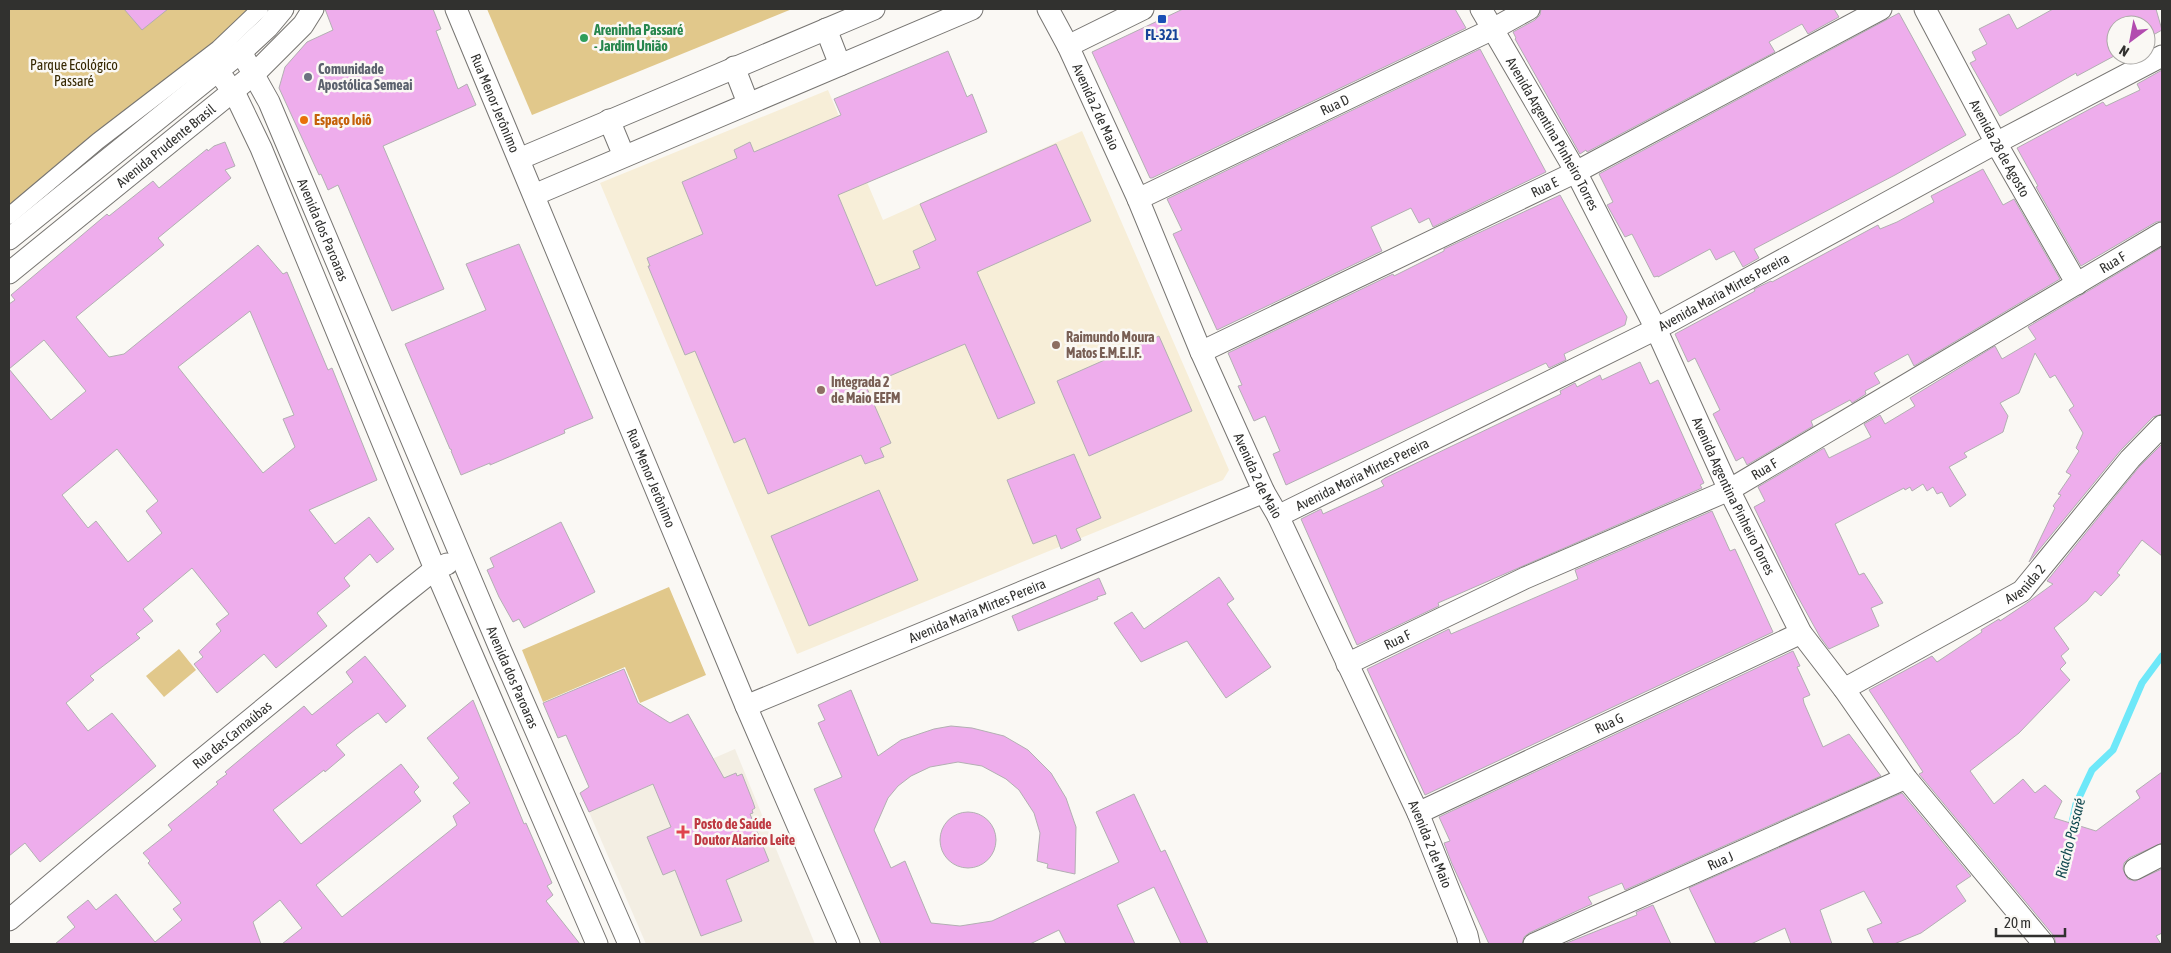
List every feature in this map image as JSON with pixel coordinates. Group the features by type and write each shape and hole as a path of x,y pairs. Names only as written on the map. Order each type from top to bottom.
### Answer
{"street":[{"path":"9,216 98,142 218,49 260,9"},
{"name":"Avenida Prudente Brasil","path":"9,239 241,52 268,27 283,9"},
{"name":"Avenida Prudente Brasil","path":"9,273 254,74 303,25 313,9"},
{"name":"Rua Menor Jerônimo","path":"456,9 746,706 849,944"},
{"path":"519,159 874,9"},
{"name":"Avenida 2 de Maio","path":"1048,9 1068,46 1138,199 1200,352 1264,492 1278,516 1418,813 1469,944"},
{"path":"1068,46 1143,9"},
{"name":"Avenida Argentina Pinheiro Torres","path":"1481,9 1576,172 1656,329 1728,490 1801,633 1844,689 1906,778 2044,944"},
{"name":"Rua D","path":"1138,199 1493,29 1529,9"},
{"name":"Rua E","path":"1200,352 1576,172 1881,9"},
{"name":"Avenida 28 de Agosto","path":"1925,9 1996,143 2077,284"},
{"path":"534,195 840,65 961,11"},
{"path":"826,29 840,65"},
{"name":"Avenida dos Paroaras","path":"241,52 269,102 399,411 629,944"},
{"name":"Avenida Maria Mirtes Pereira","path":"1278,516 1656,329 1996,143 2162,56"},
{"path":"734,67 748,104"},
{"name":"Avenida dos Paroaras","path":"218,71 233,92 261,148 435,569 597,944"},
{"path":"609,120 624,156"},
{"name":"Rua F","path":"1347,664 1525,578 1728,490 2162,233"},
{"path":"374,421 399,411"},
{"name":"Avenida 2","path":"1844,689 2022,591 2124,465 2162,426"},
{"name":"Avenida Maria Mirtes Pereira","path":"746,706 1264,492"},
{"name":"Rua das Carnaúbas","path":"9,920 100,842 435,569 462,558"},
{"name":"Rua G","path":"1418,813 1801,633"},
{"name":"Rua J","path":"1534,944 1906,778"},
{"path":"2135,869 2162,854"}],"shaded area":[{"name":"Integrada 2 de Maio EEFM","path":"828,90 883,220 1082,131 1229,470 1223,480 797,654 600,183"},
{"name":"Posto de Saúde Doutor Alarico Leite","path":"735,749 815,944 646,944 589,812"}],"green space":[{"name":"Parque Ecológico Passaré","path":"9,9 248,9 227,32 9,209"},
{"path":"487,9 792,9 532,115"},
{"path":"669,587 706,675 640,703 625,667 543,702 522,650"},
{"path":"179,649 196,670 164,697 146,676"}],"building":[{"path":"124,9 168,9 142,30"},
{"path":"325,9 433,9 441,29 436,31 458,89 467,84 476,105 383,146 444,289 392,311 338,185 328,190 321,174 319,175 279,88 285,67 307,42 333,30"},
{"path":"1183,9 1455,9 1466,28 1150,178 1092,52"},
{"path":"1541,9 1834,9 1839,17 1808,34 1802,24 1769,42 1775,52 1580,154 1515,39 1513,32 1535,20 1540,15"},
{"path":"2053,9 2156,9 2162,30 2156,33 2156,15 2106,15 2106,60 2077,76 2076,73 2000,116 1970,63 1976,60 1972,52 1987,44 1979,29 2009,14 2017,29"},
{"path":"1899,13 1966,135 1895,175 1754,249 1759,258 1743,267 1734,251 1716,260 1710,249 1658,277 1654,277 1632,234 1625,237 1607,205 1613,202 1599,174"},
{"path":"1480,49 1546,172 1433,227 1429,218 1419,223 1411,208 1371,227 1382,251 1217,330 1173,234 1182,230 1167,199"},
{"path":"948,51 967,97 972,94 987,132 838,195 876,286 920,268 913,251 936,240 920,204 1056,144 1091,221 977,272 1035,403 998,419 965,344 866,386 891,443 880,448 884,457 865,464 861,455 768,494 745,438 734,443 695,351 685,355 648,266 650,266 647,258 703,234 682,182 737,158 734,150 750,142 754,152 841,115 834,99"},
{"path":"2162,70 2162,221 2156,222 2081,266 2036,187 2038,186 2017,148 2103,102 2106,106 2140,90 2137,84"},
{"path":"225,142 235,166 225,170 231,178 158,238 164,245 76,317 109,357 124,354 258,245 283,274 287,272 328,370 332,368 377,480 309,510 335,544 369,517 394,549 377,563 370,554 344,578 350,586 317,613 327,626 276,668 264,654 217,693 194,664 203,657 199,652 221,631 216,624 229,614 192,568 143,609 153,621 136,634 140,638 90,676 94,680 66,703 88,731 112,713 156,766 40,862 25,843 9,856 9,369 9,304 15,300 11,295 107,214 109,216 153,181 159,188 207,149 208,151 214,146","holes":["250,311 294,415 283,419 295,447 263,473 178,367","44,340 86,391 51,420 9,369","117,449 158,501 146,511 162,533 128,562 96,521 88,528 62,495"]},
{"path":"1983,169 2003,205 2014,199 2060,279 1914,366 1908,354 1874,373 1880,383 1865,391 1866,394 1852,403 1850,400 1811,421 1813,426 1747,465 1743,457 1736,461 1713,414 1720,410 1695,358 1688,362 1675,334 1755,291 1754,289 1772,282 1878,225 1880,229 1897,222 1934,202 1931,196"},
{"path":"1560,195 1627,317 1625,325 1564,354 1566,360 1549,368 1546,363 1286,485 1273,454 1280,451 1265,416 1254,421 1238,386 1242,385 1228,353 1393,274 1394,276 1444,251 1444,249"},
{"path":"519,244 593,418 564,430 565,433 490,465 490,463 461,475 452,450 405,344 486,310 466,264"},
{"path":"2162,247 2162,414 2153,417 2121,450 2029,562 2055,508 2053,506 2061,495 2058,494 2071,475 2066,472 2079,451 2076,448 2083,433 2069,410 2074,406 2055,375 2050,378 2035,353 2019,393 2000,403 2008,416 2003,432 1964,453 1967,457 1949,467 1966,495 1950,507 1942,492 1937,494 1933,487 1927,491 1923,484 1912,491 1910,487 1905,490 1904,488 1835,524 1859,575 1864,573 1883,603 1871,608 1879,626 1829,649 1820,637 1793,588 1754,507 1765,501 1758,487 1824,448 1829,458 1871,437 1864,424 1880,415 1885,424 1915,406 1910,398 1995,346 2002,359 2036,339 2028,327"},
{"path":"1159,336 1192,411 1089,456 1057,381"},
{"path":"1640,362 1650,384 1658,380 1704,483 1700,485 1702,488 1438,603 1439,606 1357,645 1301,519 1321,509 1323,514 1384,486 1381,481 1385,478 1561,394 1560,391 1575,383 1577,387 1600,375 1602,380"},
{"path":"2162,444 2162,556 2142,540 2117,573 2120,575 2101,596 2095,591 2087,601 2054,628 2069,649 2061,656 2066,663 2060,669 2070,680 2019,733 1970,771 1994,804 2023,779 2035,793 2045,785 2062,801 2054,818 2096,831 2140,798 2136,791 2162,772 2162,843 2129,858 2124,863 2123,869 2128,879 2135,881 2162,869 2162,933 2156,936 2161,944 2056,944 2054,936 1919,774 1923,772 1869,690 1932,656 1937,662 1982,632 1981,630 1999,619 2000,621 2053,584 2047,581 2139,467"},
{"path":"1074,454 1101,518 1076,529 1081,540 1061,549 1056,535 1033,544 1007,480"},
{"path":"879,490 918,580 809,626 771,536"},
{"path":"1712,511 1730,551 1735,549 1773,632 1425,795 1367,669 1449,629 1451,634 1578,579 1575,570"},
{"path":"561,522 595,592 524,628 519,619 513,622 499,597 487,570 494,567 490,558"},
{"path":"1219,577 1234,599 1227,604 1271,667 1226,698 1187,641 1141,662 1114,623 1132,612 1144,629"},
{"path":"1099,578 1106,594 1097,597 1098,599 1018,631 1012,616"},
{"path":"1793,651 1800,666 1797,667 1810,695 1803,698 1804,703 1823,747 1849,734 1881,776 1625,890 1622,883 1588,897 1592,904 1529,933 1524,937 1522,944 1489,944 1452,864 1444,843 1450,841 1439,817"},
{"path":"365,656 406,706 386,723 378,713 356,729 336,745 345,755 273,810 301,844 401,764 419,787 414,792 421,801 316,885 342,917 457,825 453,816 470,803 453,783 459,778 427,738 473,700 524,824 526,823 552,883 547,886 553,895 546,901 580,944 282,944 302,928 280,900 253,922 261,944 55,944 75,927 67,917 88,900 96,910 116,894 155,942 182,920 173,909 181,903 148,863 150,861 143,853 172,830 168,825 218,784 216,782 227,774 225,772 304,706 312,715 353,682 346,672"},
{"path":"624,669 638,703 670,723 688,714 724,778 736,773 737,776 742,774 755,808 752,810 753,813 750,814 769,861 726,880 742,921 701,936 675,870 663,875 647,837 671,827 653,784 589,812 580,793 589,787 566,735 558,738 543,703"},
{"path":"851,690 878,756 901,740 934,729 951,726 972,728 1004,736 1028,750 1051,773 1066,798 1076,827 1075,874 1047,868 1048,864 1037,861 1040,833 1034,813 1019,790 1006,779 982,766 958,762 930,767 911,776 898,786 888,798 874,830 891,868 905,861 931,923 960,926 992,921 1119,862 1096,812 1134,794 1161,852 1165,850 1208,944 1181,944 1154,887 1117,905 1135,944 1066,944 1059,930 1030,944 881,944 814,789 842,777 818,723 825,720 818,705"},
{"path":"1902,793 1971,876 1956,886 1966,901 1921,933 1894,944 1874,944 1867,929 1882,923 1864,891 1820,910 1832,944 1791,944 1785,928 1751,944 1716,944 1689,888"},
{"path":"968,812 988,820 996,840 988,860 968,868 948,860 940,840 948,820"},
{"path":"1653,905 1671,944 1564,944 1637,915 1636,912"}],"waterway":[{"name":"Riacho Passaré","path":"2070,832 2076,804 2092,770 2113,750 2142,683 2162,656"}],"place":[{"name":"FL-321","path":"1162,19"},
{"name":"Areninha Passaré - Jardim União","path":"584,38"},
{"name":"Comunidade Apostólica Semeai","path":"308,77"},
{"name":"Espaço Ioiô","path":"304,120"},
{"name":"Raimundo Moura Matos E.M.E.I.F.","path":"1056,345"},
{"name":"Integrada 2 de Maio EEFM","path":"821,390"},
{"name":"Posto de Saúde Doutor Alarico Leite","path":"683,832"}]}
